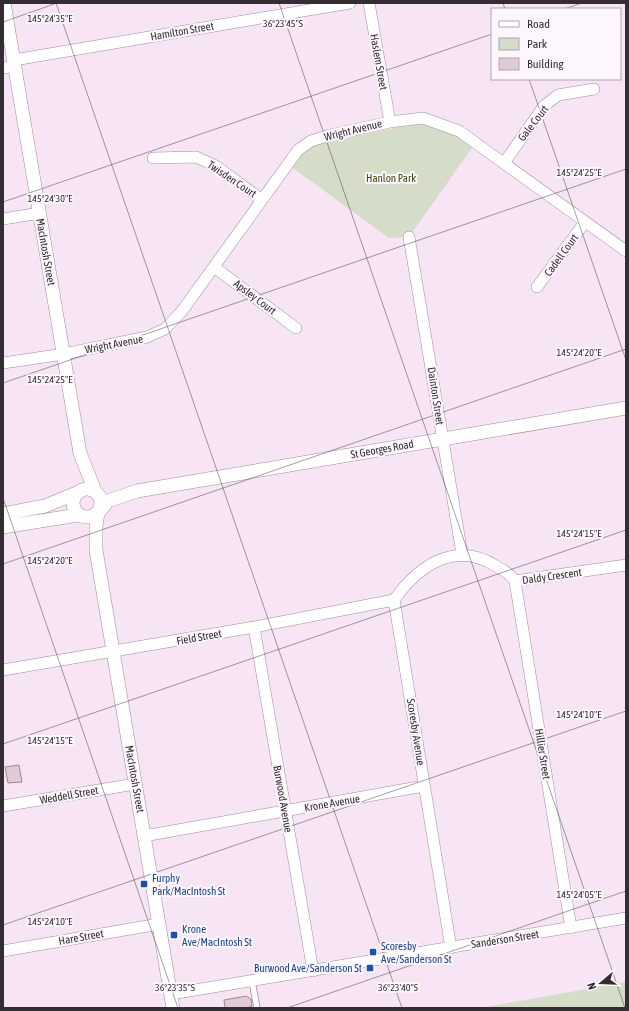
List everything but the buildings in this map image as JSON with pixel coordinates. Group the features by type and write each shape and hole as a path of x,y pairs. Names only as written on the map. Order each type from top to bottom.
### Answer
{"street":[{"name":"MacIntosh Street","path":"4,3 11,65 40,213 80,453 79,492"},
{"name":"Hamilton Street","path":"11,65 350,3"},
{"name":"Haslem Street","path":"369,3 390,122"},
{"name":"Gale Court","path":"504,163 544,106 558,95 594,89"},
{"name":"Wright Avenue","path":"3,363 64,354 147,338 165,329 182,311 298,150 311,141 330,135 390,122 423,118 459,131 626,251"},
{"name":"Twisden Court","path":"153,158 196,157 216,166 262,200"},
{"path":"3,219 40,213"},
{"name":"Cadell Court","path":"537,287 585,222"},
{"name":"Dainton Street","path":"409,237 462,554"},
{"name":"Apsley Court","path":"214,267 296,328"},
{"name":"St Georges Road","path":"95,492 138,491 626,408"},
{"name":"MacIntosh Street","path":"80,453 95,492"},
{"path":"3,514 45,506 87,489 95,492 101,498 99,512 88,518 79,515 3,527"},
{"name":"St Georges Road","path":"99,512 108,501 138,491"},
{"path":"79,492 73,503 79,515"},
{"name":"MacIntosh Street","path":"99,512 96,526 96,550 173,1008"},
{"name":"MacIntosh Street","path":"79,515 96,550"},
{"path":"394,600 417,572 447,556 462,554"},
{"name":"Daldy Crescent","path":"462,554 488,561 511,575 515,581 626,566"},
{"name":"Hillier Street","path":"515,581 571,928"},
{"name":"Field Street","path":"3,670 254,627 394,600"},
{"name":"Scoresby Avenue","path":"394,600 451,948"},
{"name":"Burwood Avenue","path":"254,627 312,971"},
{"name":"Weddell Street","path":"3,806 135,784"},
{"name":"Krone Avenue","path":"144,836 424,786"},
{"name":"Sanderson Street","path":"171,994 626,918"},
{"name":"Hare Street","path":"3,951 159,924"}],"lane":[{"path":"252,981 257,1008"}],"green space":[{"name":"Hanlon Park","path":"428,122 474,145 409,237 389,238 290,166 317,142"},
{"path":"626,982 626,1008 480,1008"}],"place":[{"name":"Furphy Park/MacIntosh St","path":"144,884"},
{"name":"Krone Ave/MacIntosh St","path":"174,935"},
{"name":"Scoresby Ave/Sanderson St","path":"373,952"},
{"name":"Burwood Ave/Sanderson St","path":"370,968"}]}
